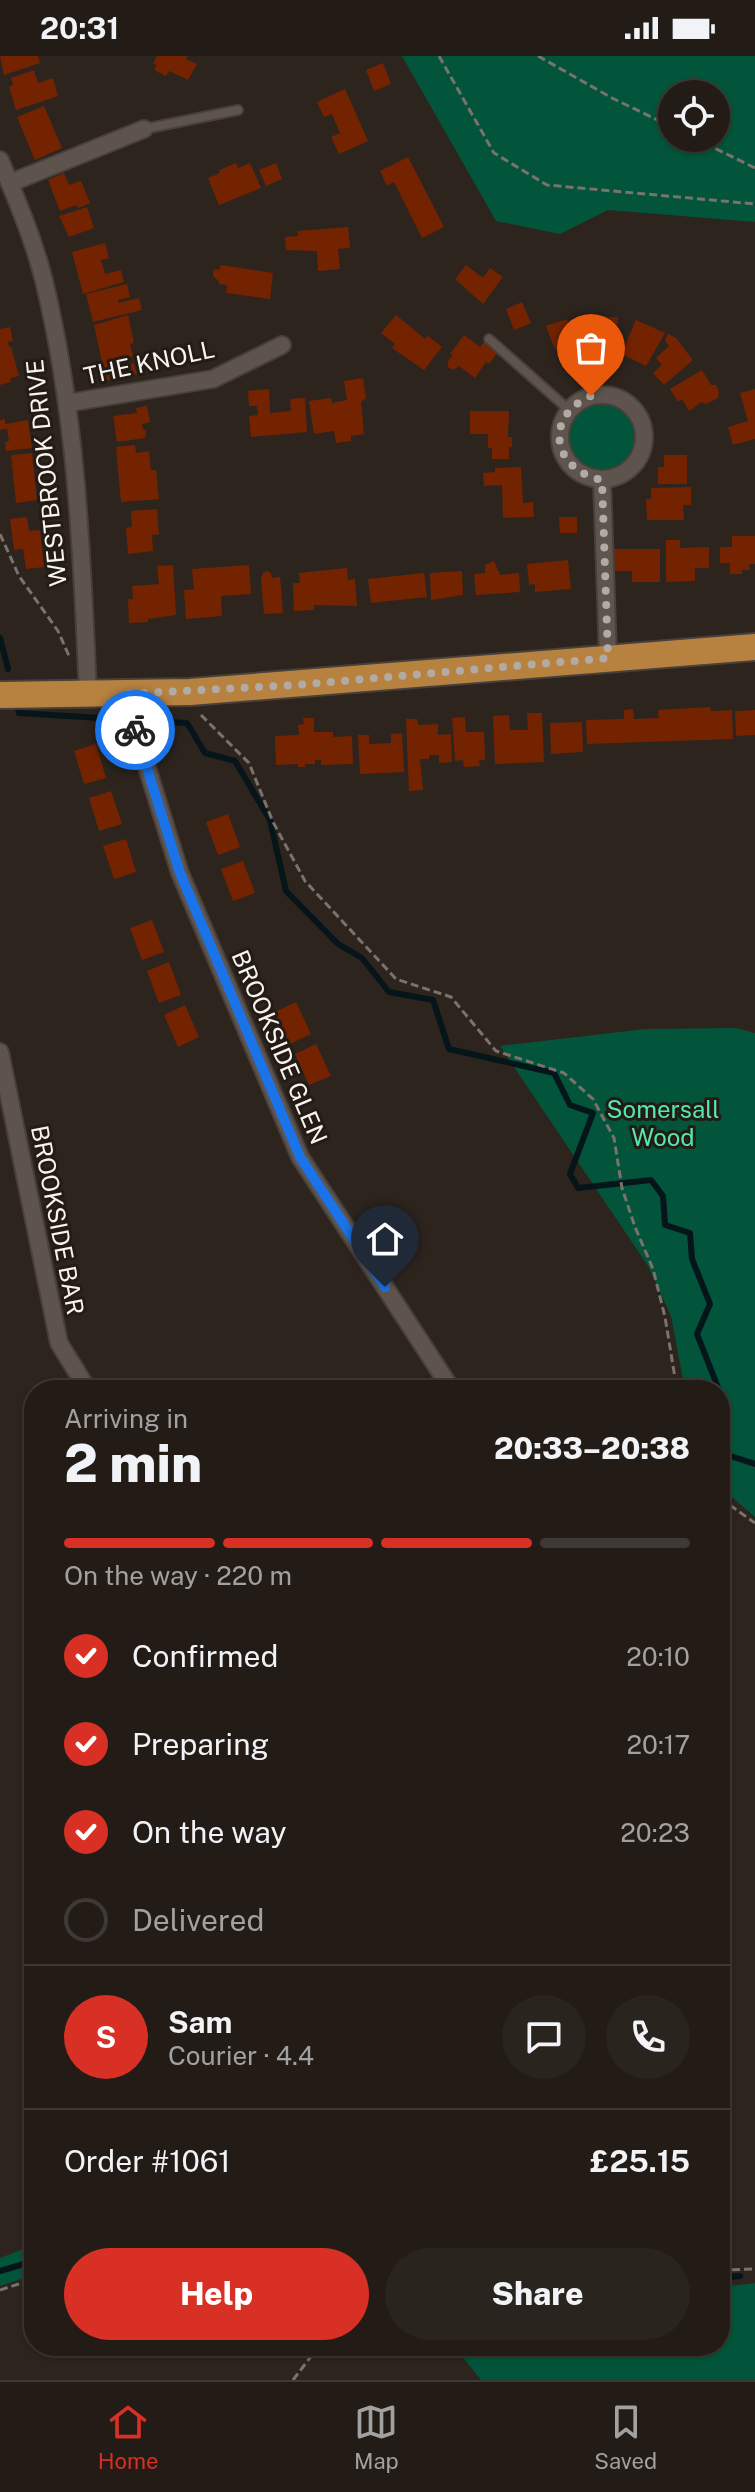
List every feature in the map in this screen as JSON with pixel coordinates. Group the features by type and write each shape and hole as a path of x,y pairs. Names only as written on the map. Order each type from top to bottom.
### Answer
{"highway":[{"path":"0,695 190,692 755,647"}],"street":[{"path":"10,183 144,129"},
{"name":"WESTBROOK DRIVE","path":"0,160 43,279 68,403 83,573 88,695"},
{"name":"THE KNOLL","path":"68,403 213,379 282,345"},
{"path":"605,395 619,398 631,406 640,418 644,432 644,446 638,460 628,470 602,480 576,471 561,449 559,435 569,410 591,396 605,395"},
{"path":"602,480 608,658"},
{"name":"BROOKSIDE GLEN","path":"124,694 180,873 300,1157 445,1380"},
{"name":"BROOKSIDE BAR","path":"0,1052 59,1343 82,1380"}],"lane":[{"path":"144,129 238,110"},
{"path":"489,339 569,410"}],"path":[{"path":"439,56 494,153 547,185 755,204"},
{"path":"538,56 658,120"},
{"path":"722,152 755,168"},
{"path":"0,534 19,576 58,631 72,665"},
{"path":"190,692 191,703 249,763 273,822 305,881 396,979 451,997 496,1051 564,1073 593,1099 614,1138 622,1188 653,1269 675,1380"},
{"path":"730,1505 755,1523"},
{"path":"730,2270 755,2269"},
{"path":"0,2290 24,2282"},
{"path":"293,2380 311,2356"}],"green space":[{"path":"402,56 755,56 755,222 608,210 560,234 496,221"},
{"path":"608,403 629,418 635,437 633,450 625,461 608,471 594,471 577,461 569,450 567,430 577,413 588,405"},
{"name":"Somersall Wood","path":"736,1028 755,1033 755,1517 730,1496 730,1380 683,1380 671,1316 648,1266 500,1046 645,1029"},
{"path":"24,2249 24,2278 0,2286 0,2258"},
{"path":"755,2283 755,2380 481,2380 462,2356 730,2356 730,2286"}],"building":[{"path":"0,56 38,56 40,63 4,75"},
{"path":"157,56 188,56 186,59 197,64 188,80 169,71 166,76 154,70"},
{"path":"383,63 391,84 374,91 366,70"},
{"path":"34,70 38,83 53,78 58,96 16,110 9,87 13,85 11,78"},
{"path":"345,89 368,141 339,154 331,137 340,133 332,114 324,117 317,102"},
{"path":"44,106 62,148 35,160 17,117"},
{"path":"408,157 444,227 422,238 394,182 387,186 380,171"},
{"path":"236,163 238,168 250,163 261,188 219,205 208,178"},
{"path":"276,163 282,179 266,186 259,170"},
{"path":"64,173 69,185 81,181 90,203 60,211 48,180"},
{"path":"87,207 94,228 69,237 59,216"},
{"path":"348,227 350,248 338,249 340,269 318,271 317,251 286,250 285,237 298,236 298,231"},
{"path":"105,243 109,258 101,260 105,274 121,270 124,282 83,294 72,252"},
{"path":"221,265 273,273 270,299 226,293 227,285 219,284 213,276 213,270 220,269"},
{"path":"466,265 483,278 490,268 503,277 483,304 455,279"},
{"path":"127,284 130,297 118,300 119,303 139,298 142,310 93,322 86,294"},
{"path":"522,302 531,323 514,330 506,309"},
{"path":"128,315 134,343 130,344 133,356 128,358 130,364 134,363 137,374 106,381 94,325"},
{"path":"396,315 425,339 428,336 442,347 424,370 392,348 395,344 381,333"},
{"path":"600,317 618,317 618,342 611,342 611,354 601,356 588,353 588,328 600,328"},
{"path":"567,319 579,354 567,358 563,347 555,350 546,326"},
{"path":"636,320 665,333 646,366 621,354"},
{"path":"10,327 13,341 8,342 19,376 0,385 0,329"},
{"path":"668,334 676,338 693,360 664,385 653,373 662,365 656,358 669,346 665,341"},
{"path":"464,335 480,347 484,342 498,352 475,378 459,366 453,370 448,367 453,355 450,354"},
{"path":"702,370 711,385 716,385 718,398 706,404 702,402 689,411 682,399 678,402 670,389"},
{"path":"363,378 366,398 361,402 364,434 351,436 351,441 336,443 334,431 314,434 309,401 331,398 332,403 347,400 344,381"},
{"path":"269,389 270,413 291,411 290,399 305,398 307,432 251,437 249,416 258,415 257,406 249,406 248,391"},
{"path":"755,389 755,439 733,445 728,427 748,421 740,393"},
{"path":"147,406 150,422 142,424 146,430 145,438 117,442 113,416 137,413 136,408"},
{"path":"470,411 509,411 508,437 512,437 512,447 509,447 509,459 492,459 488,434 470,434"},
{"path":"5,419 5,424 28,420 32,448 6,451 5,442 9,441 7,429 0,430 0,420"},
{"path":"135,445 136,453 149,451 151,470 156,470 159,499 121,502 116,447"},
{"path":"32,453 37,500 16,503 11,455"},
{"path":"664,455 687,455 687,484 658,484 658,467 664,467"},
{"path":"521,467 523,503 533,502 534,517 503,518 502,485 484,486 483,473 495,472 495,468"},
{"path":"691,487 691,505 683,505 684,520 647,520 646,499 651,499 651,488"},
{"path":"157,509 159,534 152,535 153,551 128,554 126,528 132,527 131,511"},
{"path":"27,517 29,531 40,530 44,567 26,569 23,549 14,550 10,519"},
{"path":"559,517 577,517 577,533 560,533"},
{"path":"732,536 755,536 755,564 749,564 750,570 742,570 742,574 730,574 730,563 720,563 720,547 732,547"},
{"path":"666,540 680,540 680,548 709,547 709,568 695,568 695,581 666,582"},
{"path":"614,549 660,549 660,582 632,582 632,571 615,571"},
{"path":"568,560 571,589 535,592 535,584 529,585 527,564"},
{"path":"494,561 500,575 519,573 520,592 476,595 474,574 485,573 485,565"},
{"path":"173,565 176,615 129,623 128,599 133,599 132,586 159,584 157,566"},
{"path":"249,565 251,594 221,596 222,616 186,619 184,590 194,589 192,569"},
{"path":"347,568 348,580 355,579 357,606 314,605 314,610 294,611 293,583 300,583 299,573"},
{"path":"267,571 272,578 280,577 283,613 264,614 261,579"},
{"path":"462,571 463,595 431,600 430,573"},
{"path":"424,573 427,597 371,603 368,579"},
{"path":"710,707 711,711 732,710 733,739 587,744 586,720 624,719 624,710 633,709 634,719 659,718 658,710"},
{"path":"755,710 755,735 736,736 735,711"},
{"path":"527,713 542,713 544,762 495,764 493,716 509,715 510,730 528,730"},
{"path":"465,717 466,732 484,732 485,760 479,760 480,766 464,767 463,760 455,761 452,718"},
{"path":"303,718 314,718 314,732 333,732 333,737 352,736 353,764 321,765 321,760 315,760 315,764 305,764 305,767 298,767 298,764 276,765 275,736 299,735 298,725 304,724"},
{"path":"406,719 417,719 418,725 438,724 438,735 451,734 452,762 439,763 439,755 420,759 423,790 409,791"},
{"path":"582,722 583,752 551,754 550,723"},
{"path":"402,733 404,772 360,774 358,735 369,735 369,744 391,743 391,734"},
{"path":"96,744 106,778 84,784 74,751"},
{"path":"111,791 122,824 99,831 89,798"},
{"path":"228,814 240,847 218,855 206,822"},
{"path":"126,839 136,872 114,879 103,846"},
{"path":"243,861 255,893 233,901 221,869"},
{"path":"152,920 164,952 142,960 130,928"},
{"path":"169,962 181,995 159,1003 147,971"},
{"path":"296,1002 311,1034 290,1044 275,1012"},
{"path":"185,1005 199,1037 178,1047 164,1015"},
{"path":"316,1044 331,1076 309,1085 295,1054"}],"waterway":[{"path":"0,638 8,669"},
{"path":"17,704 19,713 117,719"},
{"path":"149,721 187,723 205,753 235,761 270,820 286,891 338,944 362,958 389,992 433,1000 449,1049 554,1073 570,1105 593,1113 570,1174 578,1188 651,1180 663,1196 665,1225 690,1233 692,1259 710,1304 697,1334 715,1380"},
{"path":"730,1456 755,1464"},
{"path":"0,2271 24,2264"},
{"path":"730,2277 740,2276"}],"way so far":[{"path":"135,730 124,694 296,685 608,658 602,480 576,471 561,449 559,435 569,410 591,396"}],"route":[{"path":"135,730 180,873 300,1157 385,1287"}]}
